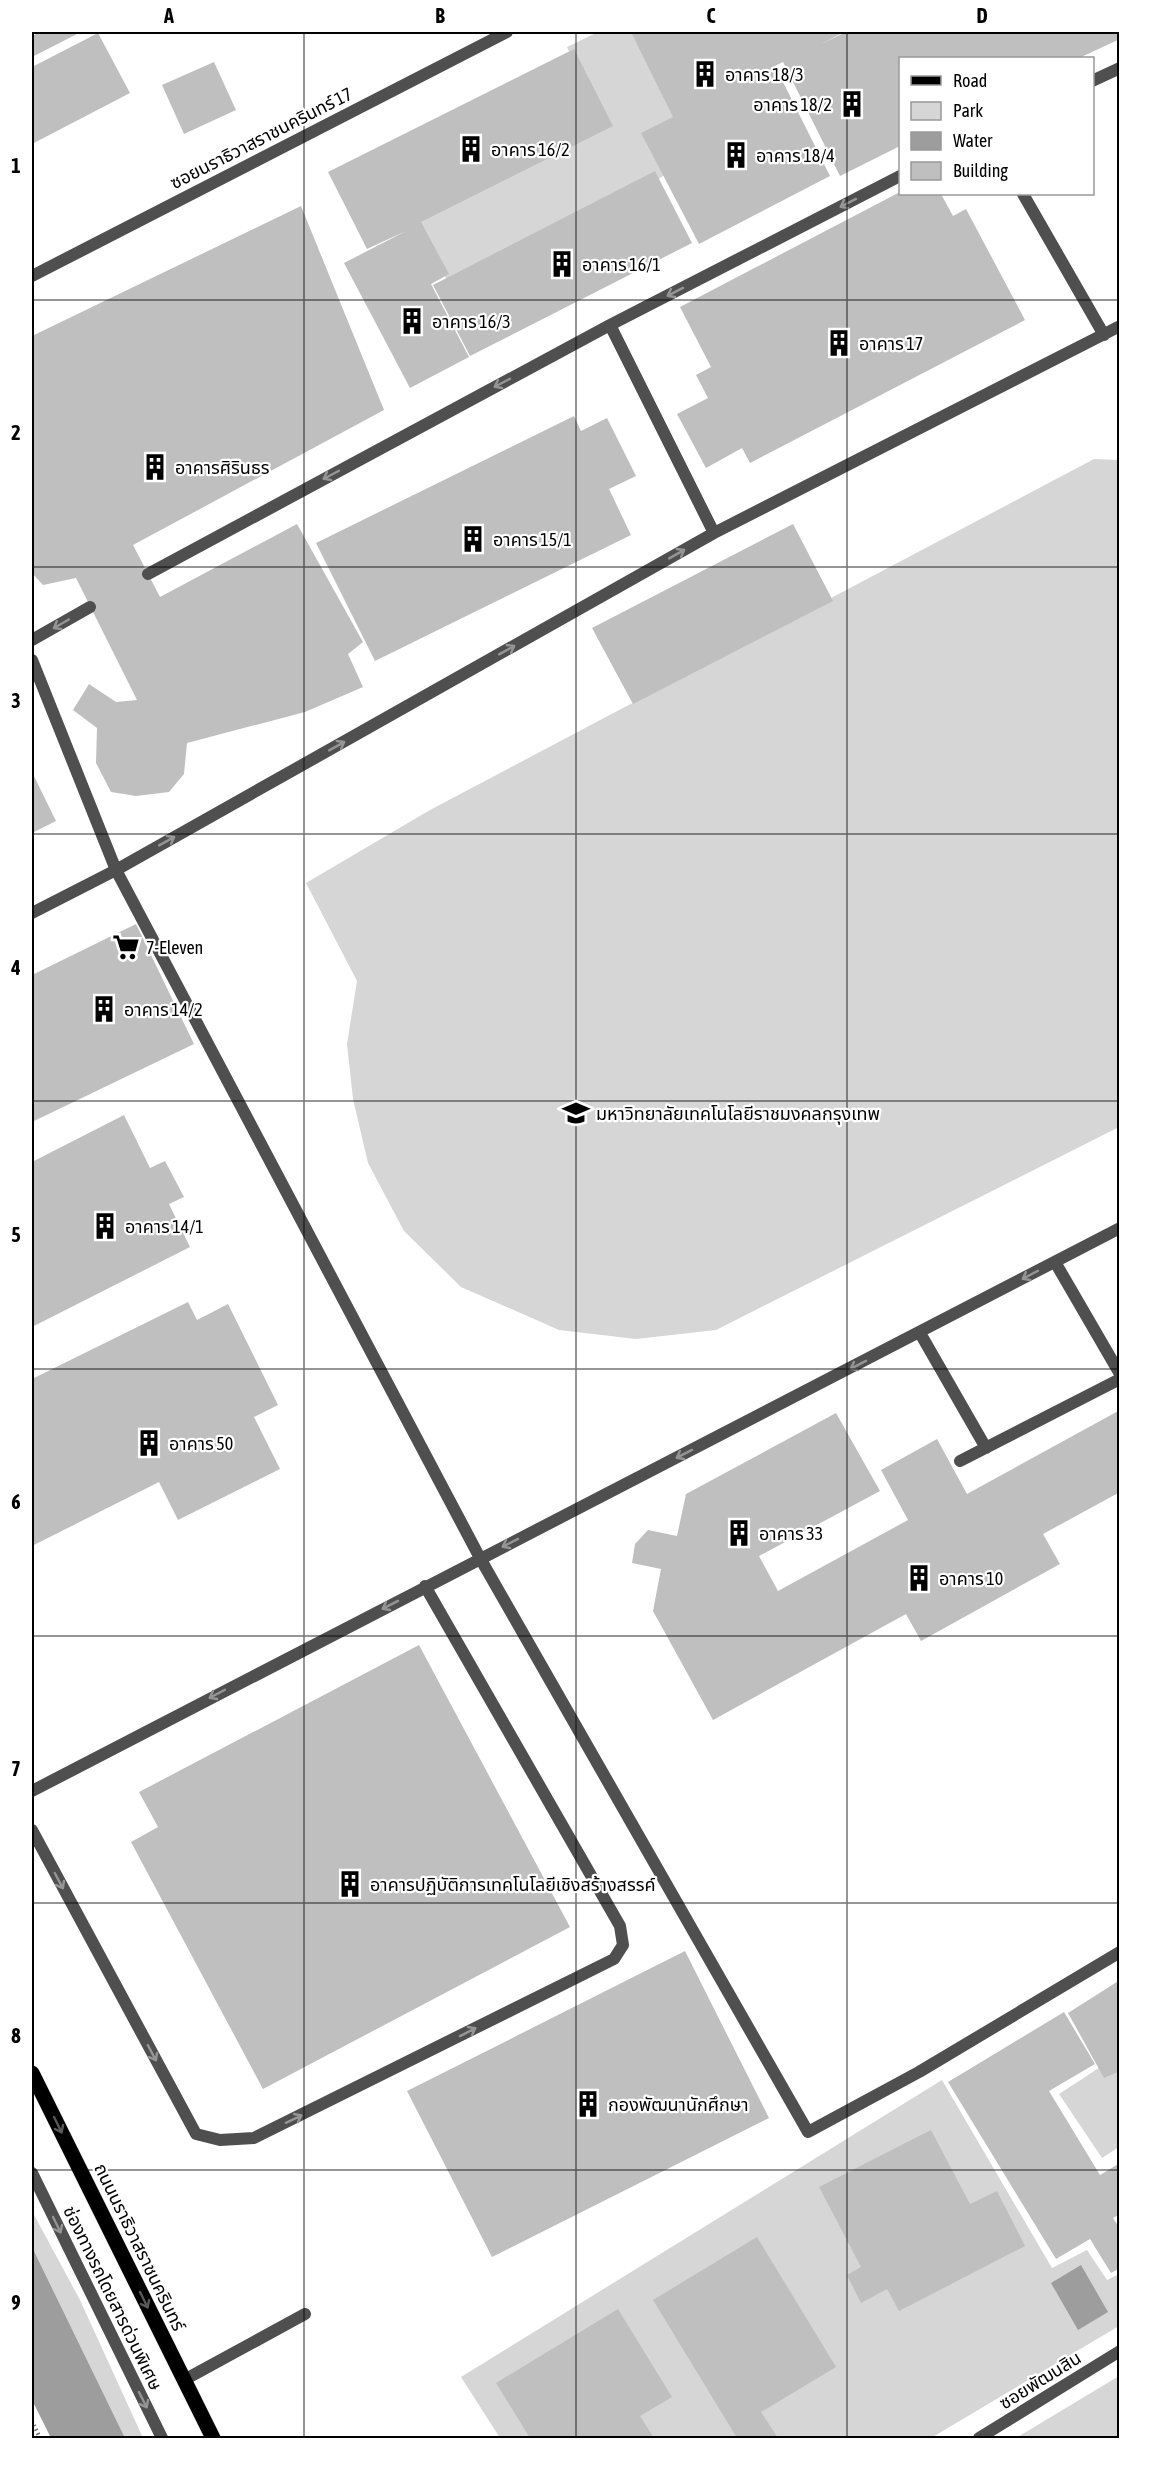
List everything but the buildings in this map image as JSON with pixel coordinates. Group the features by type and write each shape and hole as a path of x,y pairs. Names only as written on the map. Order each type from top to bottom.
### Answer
{"main road":[{"name":"ถนนนราธิวาสราชนครินทร์","path":"32,2073 213,2439"}],"street":[{"name":"ซอยนราธิวาสราชนครินทร์ 17","path":"32,276 507,32"},
{"path":"1094,80 1119,68"},
{"path":"148,574 610,325 899,177"},
{"path":"1024,195 1104,335"},
{"path":"610,325 714,533"},
{"path":"32,914 116,870 714,533 1119,326"},
{"path":"32,640 90,607"},
{"path":"32,660 116,870 480,1558 808,2132 919,2072 1119,1952"},
{"path":"32,1791 1119,1228"},
{"path":"1055,1262 1119,1374"},
{"path":"920,1333 986,1448"},
{"path":"960,1461 1119,1379"},
{"path":"32,1830 196,2134 220,2140 254,2138 614,1959 623,1945 620,1926 425,1586"},
{"name":"ช่องทางรถโดยสารด่วนพิเศษ","path":"32,2173 162,2439"},
{"path":"184,2380 305,2314"},
{"name":"ซอยพัฒนสิน","path":"979,2439 1119,2351"}],"path":[{"path":"32,2421 39,2439"}],"green space":[{"path":"598,32 647,32 712,148 456,295 398,197 600,119 567,47"},
{"path":"1094,459 1119,460 1119,1127 716,1330 636,1339 559,1330 461,1287 404,1231 368,1163 353,1099 347,1044 357,981 306,883 430,810"},
{"path":"1111,2060 1119,2069 1119,2147 1102,2158 1059,2094"},
{"path":"942,2080 1052,2268 1087,2250 1107,2280 1119,2274 1119,2326 931,2438 500,2438 461,2377"},
{"path":"32,2211 80,2300 143,2438 125,2438 32,2247"},
{"path":"1119,2376 1119,2438 1016,2438"}],"water":[{"path":"32,2247 125,2438 51,2438 32,2400"},
{"path":"1081,2265 1108,2312 1078,2330 1051,2283"}],"place":[{"name":"อาคาร 18/3","path":"705,74"},
{"name":"อาคาร 18/2","path":"852,104"},
{"name":"อาคาร 16/2","path":"471,149"},
{"name":"อาคาร 18/4","path":"736,155"},
{"name":"อาคาร 16/1","path":"562,264"},
{"name":"อาคาร 16/3","path":"412,321"},
{"name":"อาคาร 17","path":"839,343"},
{"name":"อาคารศิรินธร","path":"155,467"},
{"name":"อาคาร 15/1","path":"473,539"},
{"name":"7-Eleven","path":"126,947"},
{"name":"อาคาร 14/2","path":"104,1009"},
{"name":"มหาวิทยาลัยเทคโนโลยีราชมงคลกรุงเทพ","path":"576,1113"},
{"name":"อาคาร 14/1","path":"105,1226"},
{"name":"อาคาร 50","path":"149,1443"},
{"name":"อาคาร 33","path":"739,1533"},
{"name":"อาคาร 10","path":"919,1578"},
{"name":"อาคารปฏิบัติการเทคโนโลยีเชิงสร้างสรรค์","path":"350,1884"},
{"name":"กองพัฒนานักศึกษา","path":"588,2104"}]}
